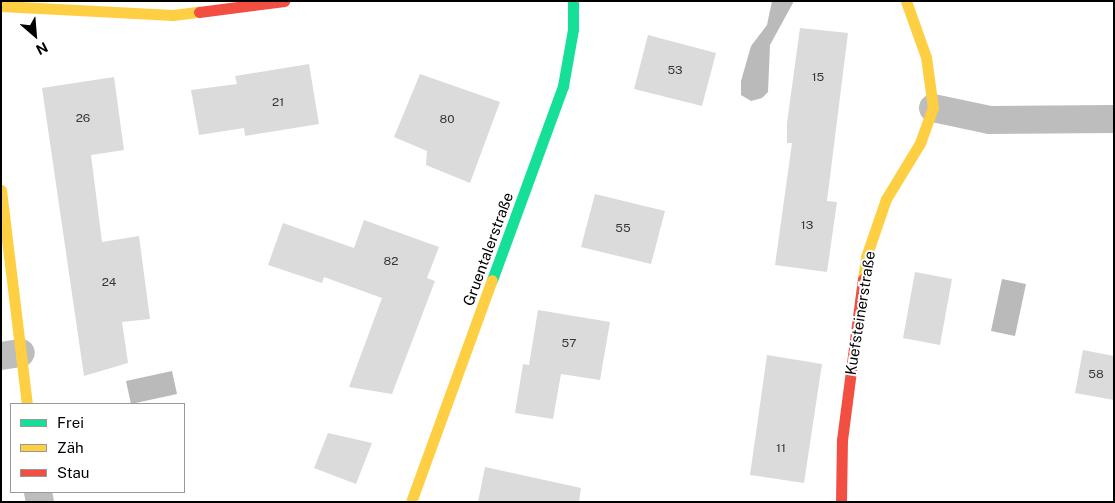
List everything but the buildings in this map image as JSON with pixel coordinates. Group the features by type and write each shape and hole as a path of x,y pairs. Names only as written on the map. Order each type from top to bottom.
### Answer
{"street":[{"path":"1,6 174,15 284,1"},
{"name":"Gruentalerstraße","path":"410,502 563,86 573,29 573,1"},
{"name":"Kuefsteinerstraße","path":"841,502 842,440 866,257 886,199 920,143 933,108 926,57 906,1"},
{"path":"933,108 990,120 1114,119"},
{"path":"1,190 11,354 26,403"}],"shaded area":[{"path":"772,1 794,1 770,45 768,92 762,98 751,101 741,95 741,81 751,46 767,25"},
{"path":"1002,279 1026,284 1015,336 991,331"},
{"path":"172,371 177,394 131,403 126,381"}],"traffic: fast":[{"path":"492,280 563,86 573,29 573,1"}],"traffic: slow":[{"path":"863,279 866,257 886,199 920,143 933,108 926,57 906,1"},
{"path":"1,6 173,15 199,12"},
{"path":"1,190 27,403"},
{"path":"411,502 492,280"}],"traffic: jam":[{"path":"199,12 284,1"},
{"path":"841,502 842,440 863,279"}]}
